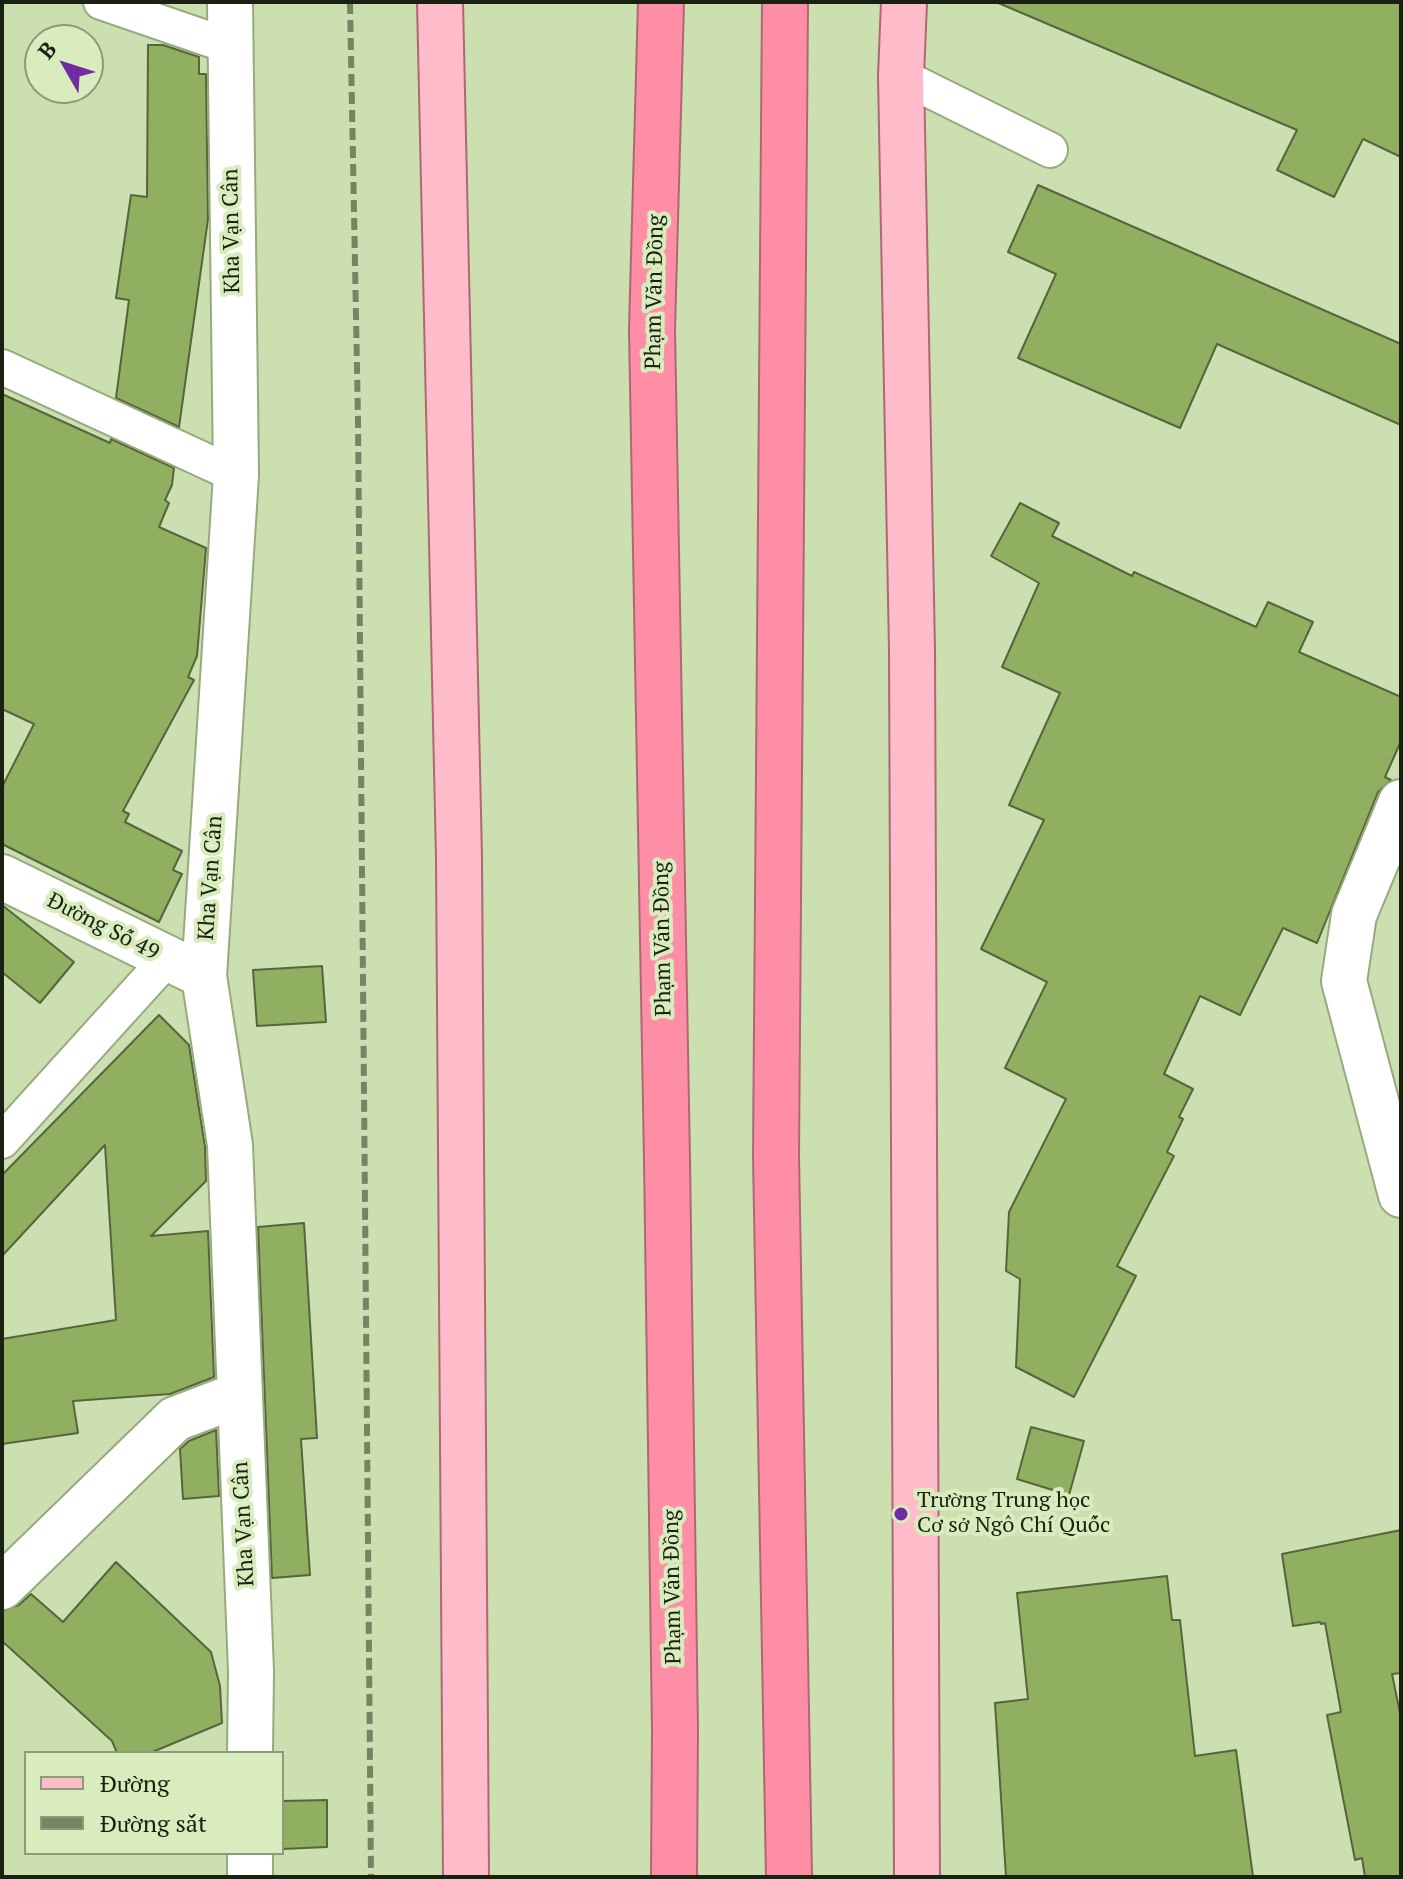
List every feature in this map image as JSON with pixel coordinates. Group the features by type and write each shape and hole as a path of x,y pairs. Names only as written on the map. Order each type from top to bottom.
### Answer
{"highway":[{"name":"Phạm Văn Đồng","path":"661,2 652,329 667,1160 675,1730 674,1877"},
{"path":"785,2 776,1156 789,1877"}],"main road":[{"path":"440,2 459,858 466,1877"},
{"path":"904,2 901,76 913,666 917,1877"}],"street":[{"name":"Kha Vạn Cân","path":"230,2 236,475 186,968 230,1145 251,1671 250,1751"},
{"path":"1401,802 1354,915 1344,981 1401,1195"},
{"name":"Đường Số 49","path":"2,877 186,968"},
{"path":"2,1587 175,1419 238,1395"},
{"path":"250,1855 250,1877"}],"lane":[{"path":"101,2 229,46"},
{"path":"901,76 1050,150"},
{"path":"2,367 236,475"},
{"path":"2,1141 186,968"}],"building":[{"path":"996,2 1401,2 1401,157 1363,139 1334,197 1277,170 1297,130"},
{"path":"148,45 163,45 199,57 199,74 206,74 208,219 179,427 116,398 129,300 116,298 131,195 147,197"},
{"path":"1038,185 1401,344 1401,425 1217,344 1180,428 1018,358 1056,274 1008,252"},
{"path":"2,394 174,468 172,485 165,500 169,503 159,527 206,548 197,656 188,677 194,680 123,811 129,814 125,822 182,851 173,870 182,874 159,922 2,844 2,787 34,724 2,709"},
{"path":"1020,503 1059,523 1052,536 1132,576 1134,572 1256,627 1268,602 1313,622 1299,652 1401,697 1401,741 1385,777 1391,780 1378,792 1317,943 1283,928 1240,1015 1200,996 1164,1074 1193,1089 1167,1152 1174,1156 1117,1266 1136,1276 1074,1397 1016,1367 1020,1279 1006,1271 1009,1212 1066,1099 1005,1068 1047,982 981,949 1044,820 1009,805 1060,693 1002,667 1039,583 991,556"},
{"path":"2,905 74,962 40,1003 2,972"},
{"path":"322,966 326,1022 257,1026 253,970"},
{"path":"159,1015 189,1045 205,1147 206,1181 151,1236 208,1231 214,1377 170,1394 73,1401 78,1433 2,1444 2,1339 116,1320 105,1145 2,1256 2,1175"},
{"path":"304,1223 317,1438 301,1439 310,1575 272,1578 258,1227"},
{"path":"1031,1427 1084,1441 1069,1495 1017,1479"},
{"path":"216,1430 219,1496 183,1499 180,1449 189,1441"},
{"path":"1401,1530 1401,1673 1392,1674 1401,1718 1401,1877 1365,1877 1362,1858 1355,1860 1327,1715 1341,1712 1325,1623 1293,1626 1282,1554"},
{"path":"116,1562 211,1652 220,1686 222,1723 155,1751 116,1751 112,1741 2,1641 2,1611 19,1605 31,1594 63,1622"},
{"path":"1167,1576 1172,1620 1180,1620 1195,1756 1236,1750 1253,1877 1006,1877 995,1703 1028,1699 1017,1593"},
{"path":"327,1800 327,1847 284,1849 284,1801"}],"railway":[{"path":"350,2 358,420 371,1877"}],"place":[{"name":"Trường Trung học Cơ sở Ngô Chí Quốc","path":"901,1514"}]}
